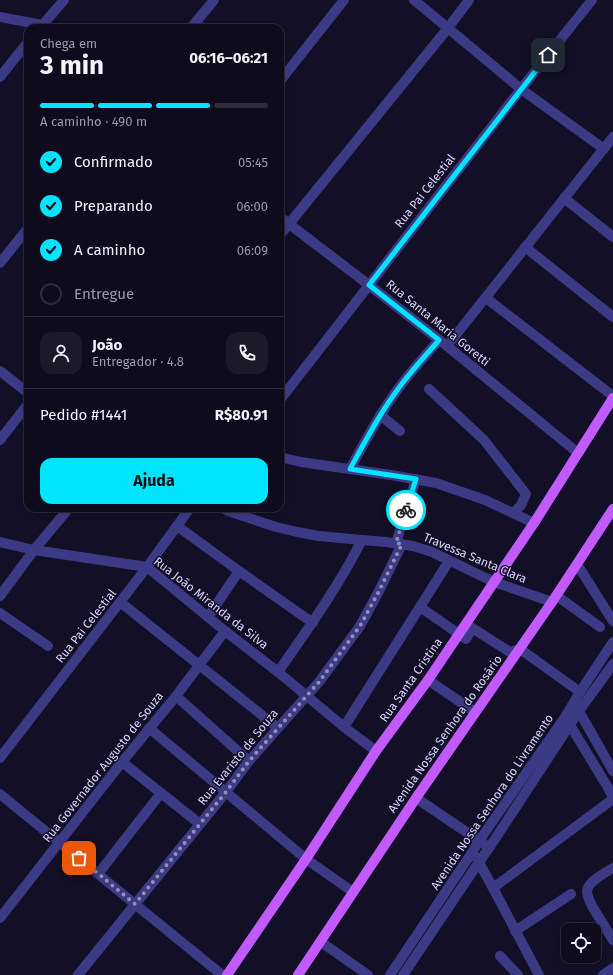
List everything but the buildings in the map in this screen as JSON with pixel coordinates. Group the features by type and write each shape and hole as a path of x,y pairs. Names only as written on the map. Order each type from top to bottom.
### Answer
{"main road":[{"name":"Rua Santa Cristina","path":"227,975 306,859 376,752 428,680 534,523 613,397"},
{"name":"Avenida Nossa Senhora do Rosário","path":"298,975 416,798 555,599 613,508"}],"street":[{"path":"44,24 64,0"},
{"path":"194,24 214,0"},
{"path":"284,76 344,0"},
{"path":"414,0 521,89 604,149"},
{"path":"284,230 469,0"},
{"name":"Rua Pai Celestial","path":"284,395 521,89 592,0"},
{"path":"0,17 29,24"},
{"path":"0,77 24,47"},
{"path":"447,346 613,137"},
{"path":"564,198 613,237"},
{"name":"Rua Santa Maria Goretti","path":"284,220 447,346 578,453"},
{"path":"0,262 24,233"},
{"path":"525,247 613,317"},
{"path":"486,298 613,397"},
{"path":"350,469 380,415 401,385 439,340"},
{"path":"0,371 24,390"},
{"path":"429,389 484,440 526,494 521,505 514,513"},
{"path":"2,435 24,409"},
{"path":"380,415 400,431"},
{"path":"284,458 301,462 436,483 485,500 534,523"},
{"name":"Rua Evaristo de Souza","path":"78,975 226,792 249,761 319,682 360,626 379,591 399,544 416,479"},
{"path":"0,596 34,550 66,512"},
{"name":"Rua Pai Celestial","path":"0,758 147,567 187,512"},
{"name":"Travessa Santa Clara","path":"231,512 276,527 320,536 414,546 432,552 494,582 555,599 600,627"},
{"path":"177,526 313,623"},
{"path":"278,672 313,623 362,540"},
{"name":"Rua João Miranda da Silva","path":"0,542 34,550 147,567 224,631 307,695 376,752"},
{"path":"344,727 450,561"},
{"path":"577,564 613,621"},
{"path":"208,617 239,571"},
{"path":"120,602 278,728"},
{"path":"420,607 466,638 472,628 510,652 520,649 580,692"},
{"path":"0,613 48,646"},
{"name":"Rua Governador Augusto de Souza","path":"0,918 148,728 176,696 224,631"},
{"name":"Avenida Nossa Senhora do Livramento","path":"577,707 580,692 613,642"},
{"name":"Avenida Nossa Senhora do Livramento","path":"403,975 489,848 577,707 613,664"},
{"path":"428,680 475,712"},
{"path":"176,696 249,761"},
{"path":"577,707 613,771"},
{"path":"493,888 613,798 568,721"},
{"name":"Avenida Nossa Senhora do Livramento","path":"390,975 479,840 568,721"},
{"path":"148,728 306,859 353,892"},
{"path":"122,762 200,824"},
{"path":"98,874 161,793"},
{"path":"0,794 222,975"},
{"path":"416,798 489,848"},
{"path":"473,851 539,975"},
{"path":"613,868 596,879 589,887 587,893 592,906 613,940"},
{"path":"515,930 571,894"},
{"path":"321,942 368,975"},
{"path":"500,956 518,975"},
{"path":"603,975 613,968"}],"way so far":[{"path":"79,858 135,904 226,792 249,761 319,682 360,626 402,544 396,543 406,510"}],"route":[{"path":"406,510 416,479 350,469 385,407 401,385 439,340 369,285 548,55"}]}
